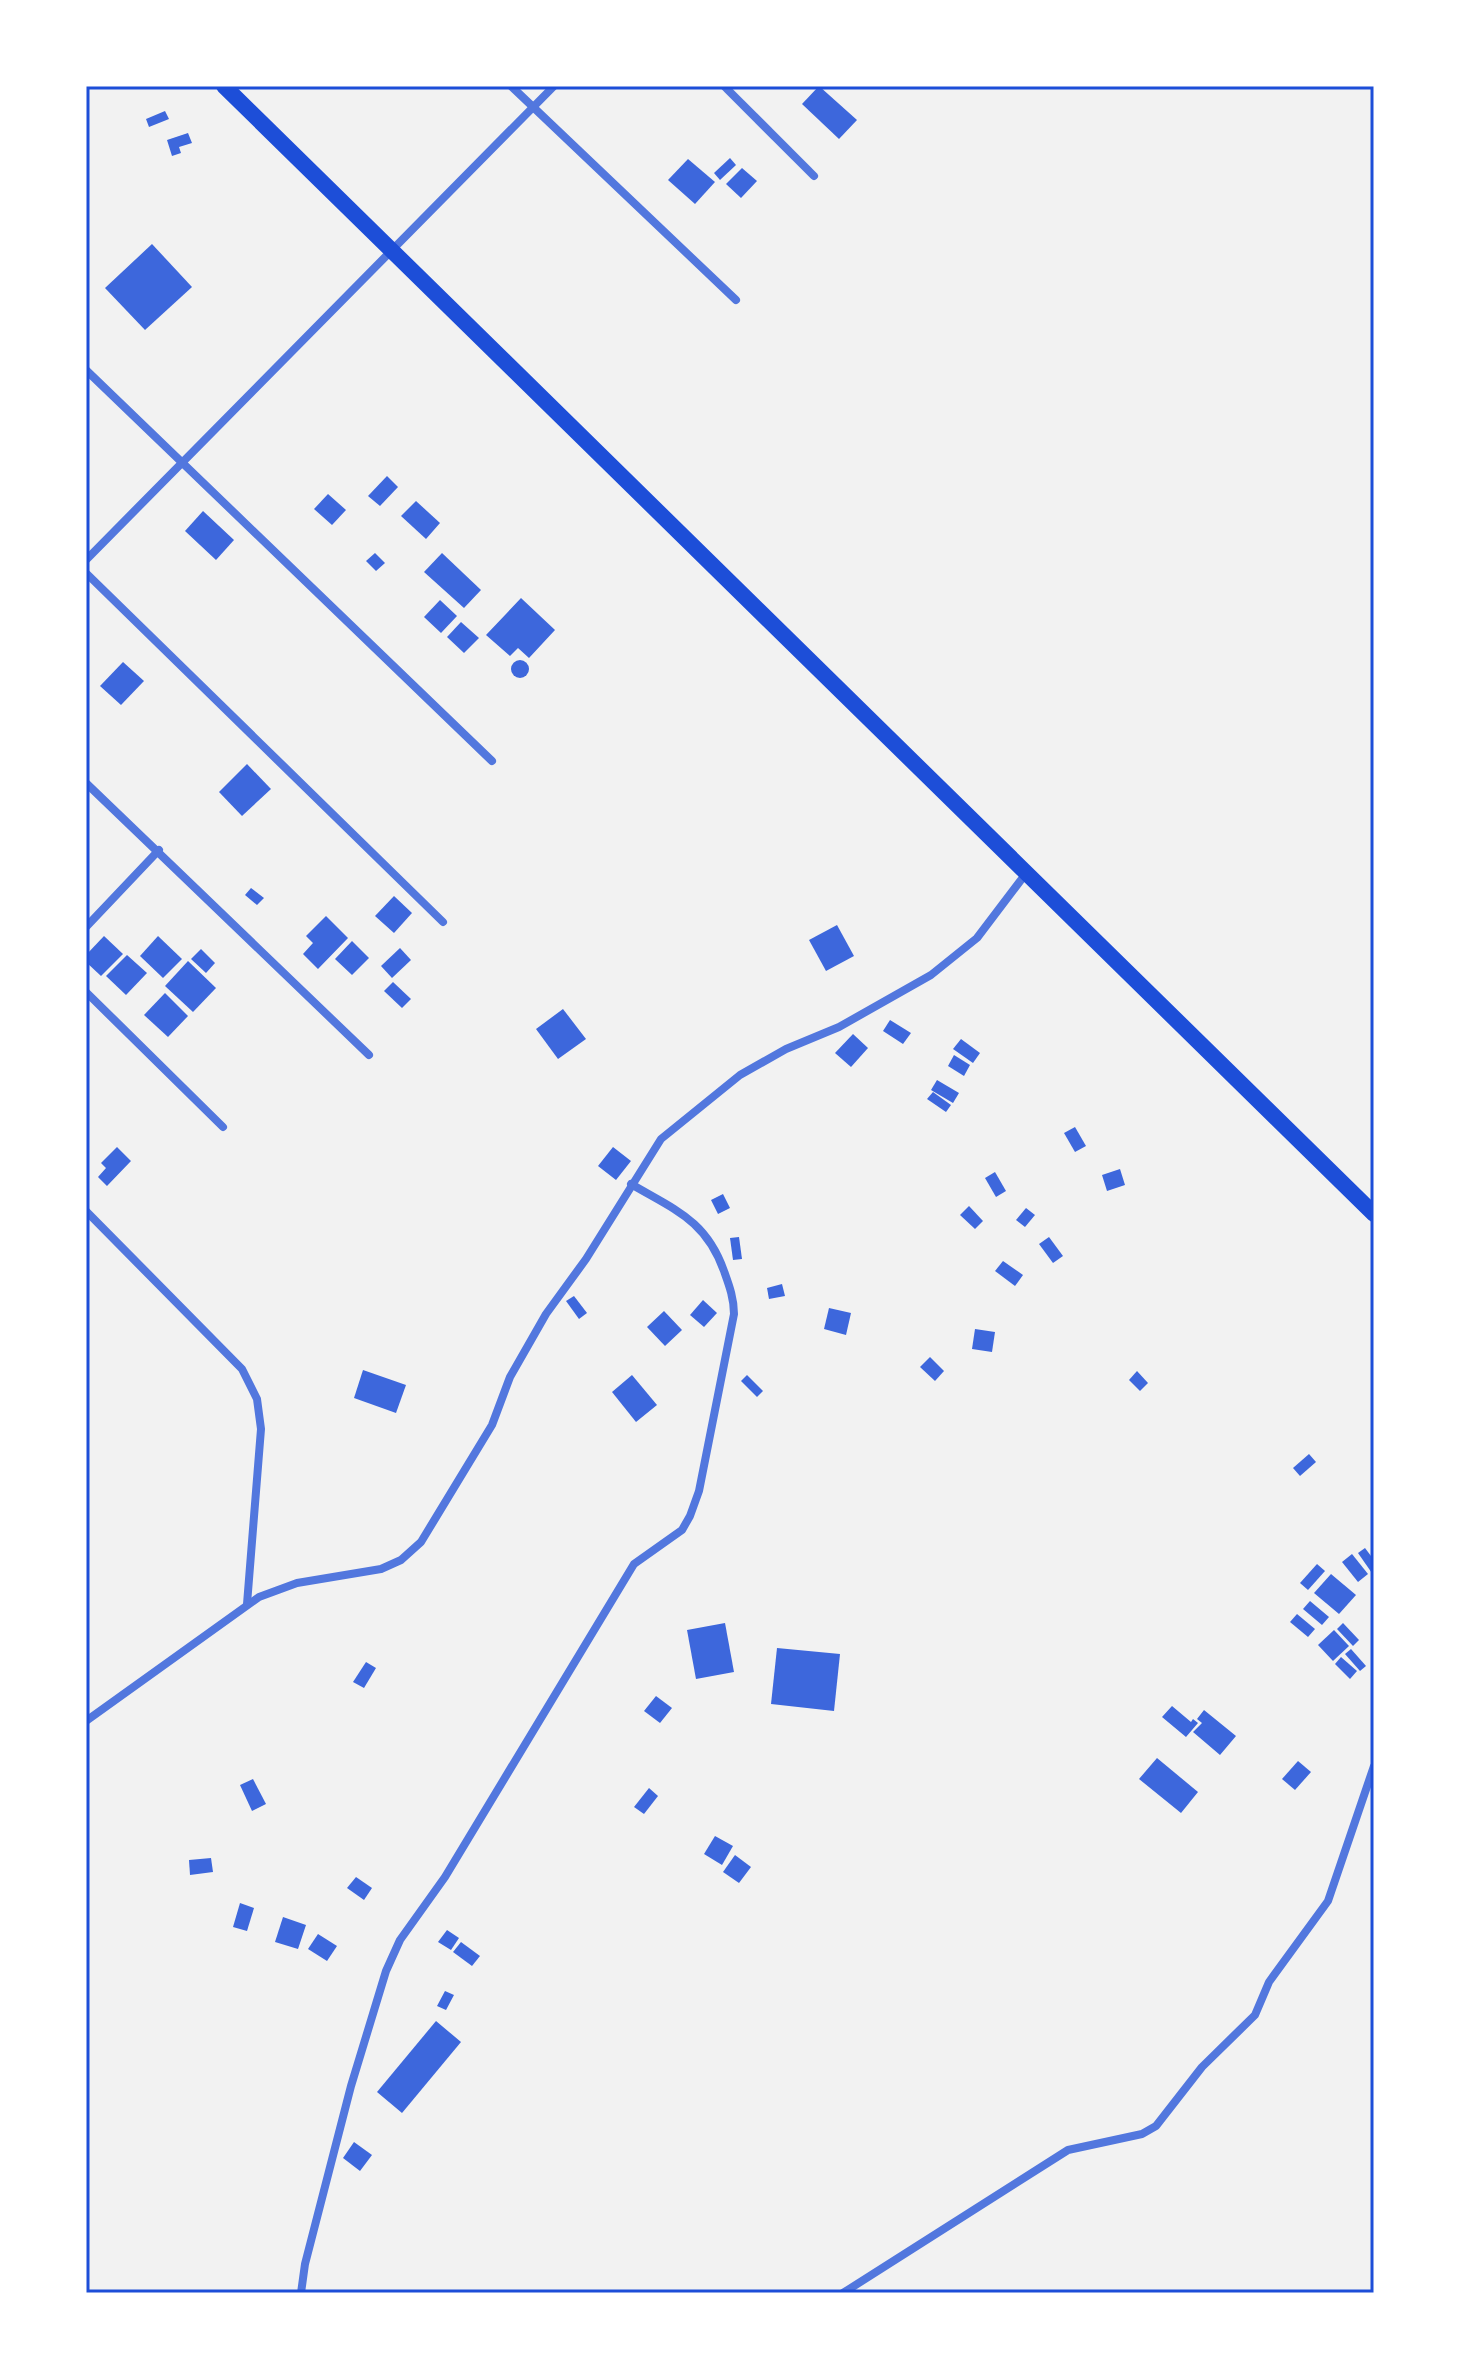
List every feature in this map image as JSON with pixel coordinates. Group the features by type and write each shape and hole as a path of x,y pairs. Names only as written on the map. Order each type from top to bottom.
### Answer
{"main road":[{"path":"224,86 1374,1214"}],"street":[{"path":"511,86 736,300"},
{"path":"86,560 554,86"},
{"path":"724,86 814,176"},
{"path":"86,370 492,761"},
{"path":"86,573 443,922"},
{"path":"86,783 369,1055"},
{"path":"86,927 159,850"},
{"path":"86,1721 247,1604 297,1583 381,1569 401,1560 421,1542 492,1425 510,1377 546,1314 586,1259 661,1139 740,1075 786,1049 839,1027 931,975 977,938 1027,871"},
{"path":"86,992 223,1127"},
{"path":"301,2293 305,2264 351,2086 386,1971 400,1940 445,1877 634,1564 682,1530 699,1491 734,1314 733,1296 714,1244 704,1231 694,1221 631,1184"},
{"path":"86,1211 242,1369 257,1399 261,1429 247,1604"},
{"path":"843,2293 1068,2150 1142,2134 1156,2126 1202,2067 1255,2015 1269,1982 1328,1901 1374,1766"}],"building":[{"path":"819,86 857,120 839,139 802,104"},
{"path":"165,111 169,119 149,127 146,119"},
{"path":"188,133 192,143 179,147 181,153 172,156 167,140"},
{"path":"730,158 736,165 720,180 714,173"},
{"path":"688,159 715,182 695,204 668,180"},
{"path":"742,168 757,181 741,198 726,184"},
{"path":"152,244 192,287 145,330 105,288"},
{"path":"387,476 398,487 380,506 368,496"},
{"path":"328,494 346,510 332,525 314,509"},
{"path":"416,501 440,523 426,539 401,516"},
{"path":"203,511 234,540 216,560 185,531"},
{"path":"375,553 385,563 376,571 366,561"},
{"path":"442,553 481,590 464,608 424,572"},
{"path":"521,598 555,630 529,658 518,648 510,656 486,635"},
{"path":"440,600 457,616 441,633 424,617"},
{"path":"461,622 479,638 464,653 447,637"},
{"path":"520,660 529,669 520,678 511,669"},
{"path":"123,662 144,681 121,705 100,686"},
{"path":"247,764 271,789 242,816 219,792"},
{"path":"251,888 264,898 257,905 245,895"},
{"path":"394,896 412,913 394,933 375,916"},
{"path":"326,916 348,938 318,969 303,954 313,943 306,936"},
{"path":"837,925 854,956 826,971 809,940"},
{"path":"104,936 123,954 101,976 86,962 86,955"},
{"path":"158,936 182,959 163,978 140,956"},
{"path":"352,941 369,958 352,975 335,959"},
{"path":"400,948 411,960 392,978 381,966"},
{"path":"201,949 215,963 206,973 191,959"},
{"path":"127,955 147,973 126,995 106,976"},
{"path":"188,961 216,988 193,1012 165,986"},
{"path":"393,982 411,999 402,1008 384,991"},
{"path":"165,993 188,1016 168,1037 144,1015"},
{"path":"563,1009 586,1039 558,1059 536,1029"},
{"path":"890,1020 911,1033 903,1044 883,1031"},
{"path":"853,1034 868,1048 851,1067 835,1053"},
{"path":"961,1039 980,1053 973,1063 953,1049"},
{"path":"954,1055 970,1065 964,1076 948,1066"},
{"path":"937,1080 959,1093 953,1103 931,1090"},
{"path":"933,1092 951,1105 946,1112 927,1099"},
{"path":"1075,1127 1086,1146 1075,1152 1064,1133"},
{"path":"117,1147 131,1161 107,1186 98,1177 106,1168 101,1163"},
{"path":"613,1147 631,1161 616,1180 598,1166"},
{"path":"1120,1169 1125,1185 1107,1191 1102,1175"},
{"path":"995,1172 1006,1191 996,1197 985,1178"},
{"path":"723,1194 730,1208 718,1214 711,1200"},
{"path":"969,1206 983,1221 975,1229 960,1215"},
{"path":"1026,1208 1035,1215 1025,1227 1016,1220"},
{"path":"739,1237 742,1259 733,1260 730,1238"},
{"path":"1049,1237 1063,1256 1053,1263 1039,1244"},
{"path":"1003,1261 1023,1275 1015,1286 995,1271"},
{"path":"782,1284 785,1296 769,1299 767,1288"},
{"path":"574,1296 587,1313 579,1319 566,1301"},
{"path":"703,1300 717,1313 704,1327 690,1315"},
{"path":"829,1308 851,1313 846,1335 824,1329"},
{"path":"664,1311 682,1330 665,1346 647,1327"},
{"path":"975,1329 995,1332 992,1352 972,1349"},
{"path":"930,1357 944,1371 935,1381 920,1367"},
{"path":"363,1370 406,1385 396,1413 354,1398"},
{"path":"1137,1371 1148,1383 1140,1391 1129,1380"},
{"path":"632,1375 657,1405 636,1422 612,1392"},
{"path":"747,1375 763,1391 757,1397 741,1381"},
{"path":"1309,1454 1316,1462 1300,1476 1293,1468"},
{"path":"1365,1548 1374,1560 1374,1576 1358,1553"},
{"path":"1352,1554 1368,1574 1358,1582 1342,1562"},
{"path":"1317,1564 1325,1571 1308,1590 1300,1583"},
{"path":"1331,1574 1356,1595 1339,1614 1314,1593"},
{"path":"1310,1601 1329,1617 1322,1625 1303,1609"},
{"path":"1297,1614 1315,1629 1308,1637 1290,1622"},
{"path":"725,1623 734,1672 696,1679 687,1630"},
{"path":"1343,1623 1359,1640 1353,1646 1337,1629"},
{"path":"1334,1630 1349,1646 1333,1661 1318,1645"},
{"path":"777,1648 840,1654 834,1711 771,1704"},
{"path":"1351,1649 1366,1666 1360,1671 1345,1654"},
{"path":"1341,1657 1357,1671 1350,1679 1335,1664"},
{"path":"366,1662 376,1668 364,1688 353,1682"},
{"path":"656,1696 672,1708 660,1723 644,1711"},
{"path":"1172,1706 1191,1722 1193,1719 1198,1723 1186,1737 1162,1717"},
{"path":"1204,1710 1236,1736 1220,1755 1193,1732 1202,1723 1197,1719"},
{"path":"1157,1758 1198,1792 1181,1813 1139,1779"},
{"path":"1298,1761 1311,1772 1295,1790 1282,1779"},
{"path":"253,1779 266,1804 252,1811 240,1785"},
{"path":"649,1788 658,1796 644,1814 634,1807"},
{"path":"715,1836 733,1846 722,1865 704,1854"},
{"path":"735,1855 751,1867 739,1883 723,1872"},
{"path":"211,1858 213,1872 190,1875 189,1860"},
{"path":"356,1877 372,1888 364,1900 347,1888"},
{"path":"240,1903 254,1908 247,1931 233,1927"},
{"path":"283,1917 306,1925 298,1949 275,1942"},
{"path":"447,1930 459,1938 451,1950 438,1942"},
{"path":"318,1934 337,1946 327,1961 308,1949"},
{"path":"461,1942 480,1956 472,1966 453,1952"},
{"path":"445,1991 454,1995 446,2010 437,2006"},
{"path":"436,2021 461,2042 402,2113 377,2092"},
{"path":"354,2142 372,2155 360,2171 343,2158"}]}
